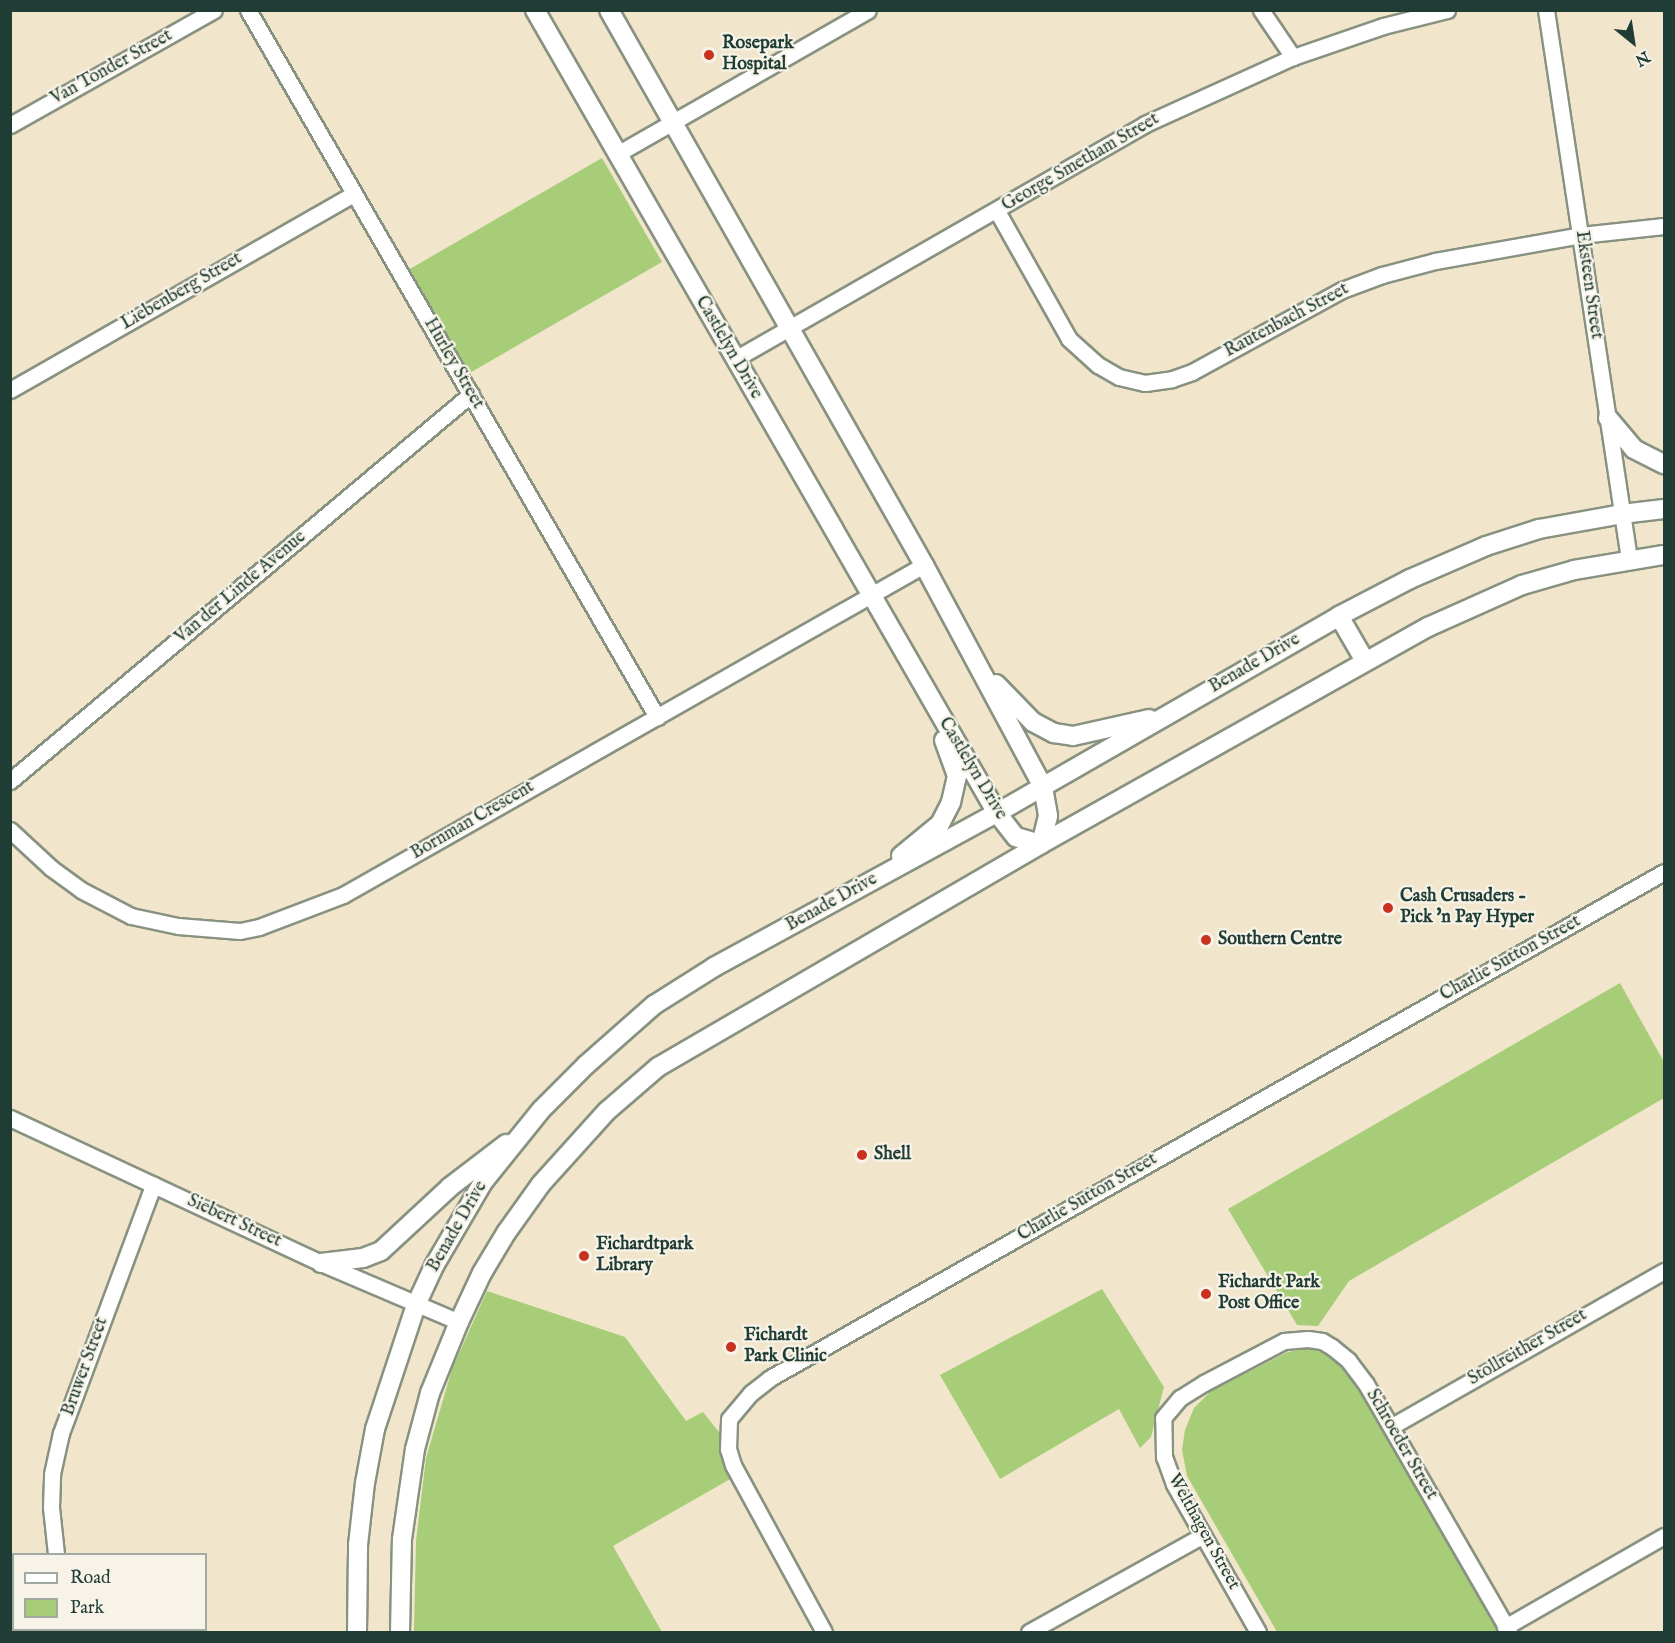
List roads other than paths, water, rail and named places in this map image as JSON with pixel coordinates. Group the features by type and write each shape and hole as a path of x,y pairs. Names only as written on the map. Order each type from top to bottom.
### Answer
{"street":[{"name":"Van Tonder Street","path":"10,125 214,10"},
{"name":"Hurley Street","path":"248,10 657,717"},
{"name":"Castlelyn Drive","path":"535,10 996,813 1016,837 1041,844"},
{"path":"609,10 924,565 1043,787 1048,816 1041,844"},
{"path":"617,154 867,10"},
{"path":"1261,10 1293,57"},
{"name":"George Smetham Street","path":"735,359 997,211 1145,124 1293,57 1383,26 1447,10"},
{"name":"Eksteen Street","path":"1546,10 1629,559"},
{"name":"Liebenberg Street","path":"10,390 354,194"},
{"name":"Rautenbach Street","path":"997,211 1069,339 1098,365 1119,377 1145,383 1172,379 1191,372 1342,290 1382,274 1435,261 1581,235 1665,226"},
{"name":"Van der Linde Avenue","path":"10,781 471,394"},
{"path":"1608,418 1634,449 1665,464"},
{"name":"Benade Drive","path":"357,1632 358,1545 364,1483 375,1429 416,1305 466,1209 483,1182 522,1134 586,1065 654,1005 714,967 1043,787 1339,616 1410,579 1486,546 1539,529 1622,514 1665,509"},
{"path":"400,1632 402,1539 415,1449 430,1393 459,1322 500,1243 541,1184 607,1111 658,1067 1041,844 1428,627 1522,585 1574,570 1629,559 1665,555"},
{"name":"Bornman Crescent","path":"10,830 51,868 81,890 131,916 178,926 240,931 297,914 344,895 924,565"},
{"path":"1339,616 1365,661"},
{"path":"982,671 1033,722 1054,734 1073,736 1168,714"},
{"path":"867,884 939,824 951,802 957,776 925,690"},
{"name":"Charlie Sutton Street","path":"824,1632 745,1489 730,1457 727,1432 729,1419 751,1393 770,1378 1665,872"},
{"name":"Siebert Street","path":"10,1118 321,1263 459,1322"},
{"path":"321,1263 363,1258 381,1251 482,1160 522,1134"},
{"name":"Bruwer Street","path":"56,1553 51,1507 52,1474 61,1433 153,1185"},
{"name":"Stollreither Street","path":"1392,1426 1665,1270"},
{"name":"Schroeder Street","path":"1244,1362 1284,1341 1322,1341 1348,1360 1392,1426 1507,1630"},
{"name":"Welthagen Street","path":"1244,1362 1180,1398 1163,1418 1164,1457 1174,1484 1258,1632"},
{"path":"1029,1632 1203,1535"},
{"path":"1507,1630 1665,1536"}],"place":[{"name":"Rosepark Hospital","path":"709,55"},
{"name":"Cash Crusaders - Pick 'n Pay Hyper","path":"1388,908"},
{"name":"Southern Centre","path":"1206,940"},
{"name":"Shell","path":"862,1155"},
{"name":"Fichardtpark Library","path":"584,1256"},
{"name":"Fichardt Park Post Office","path":"1206,1294"},
{"name":"Fichardt Park Clinic","path":"731,1347"}]}
